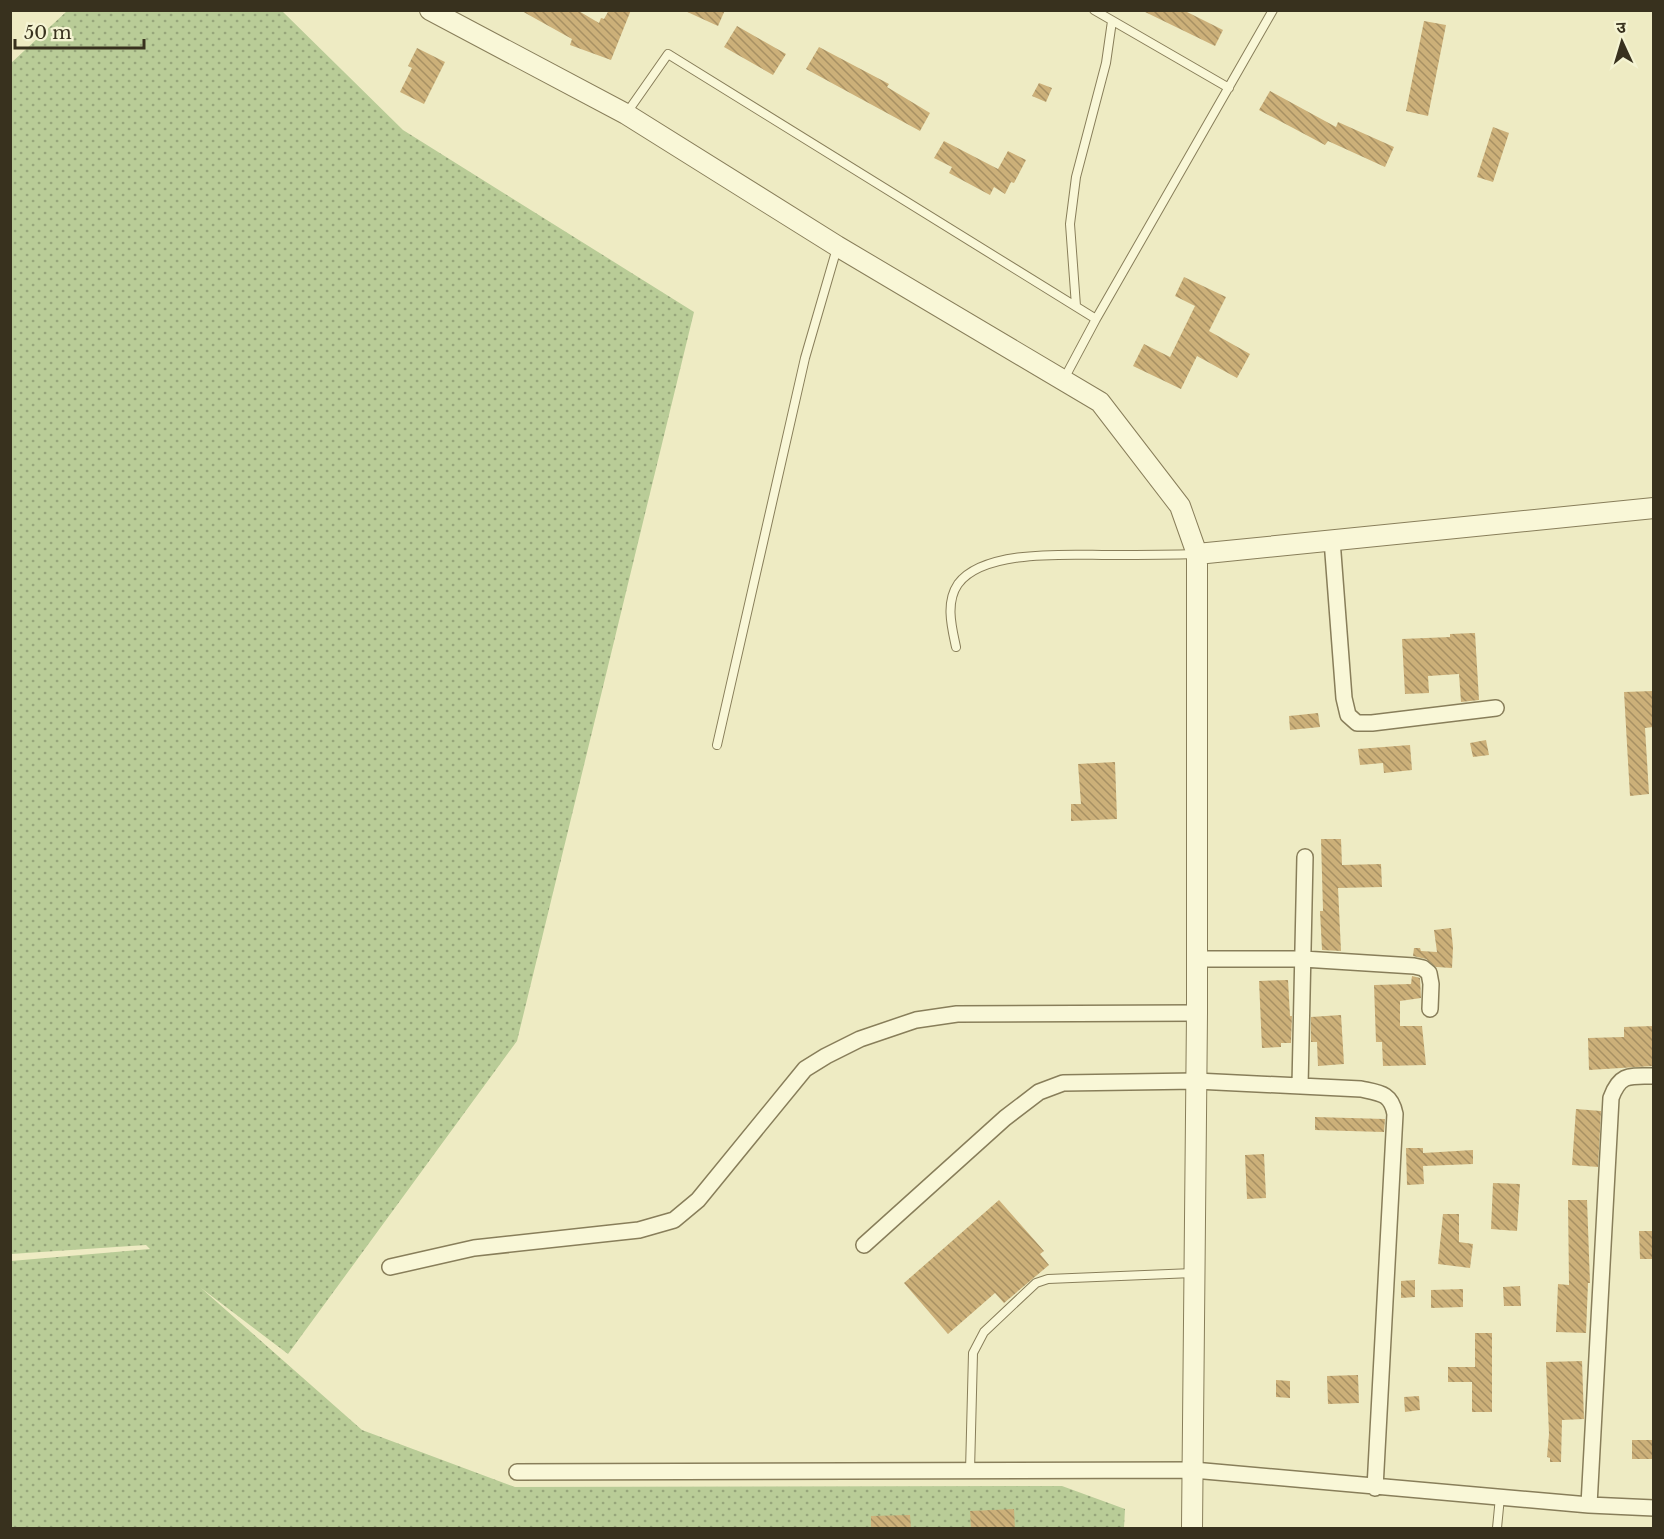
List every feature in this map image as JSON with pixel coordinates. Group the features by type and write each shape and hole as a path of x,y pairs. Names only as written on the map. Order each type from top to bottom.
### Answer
{"street":[{"path":"430,10 626,114 837,246 1100,402 1180,506 1197,554 1197,1013 1192,1528"},
{"path":"1197,554 1653,508"},
{"path":"1332,540 1344,698 1348,715 1357,723 1372,723 1496,708"},
{"path":"1300,1086 1305,857"},
{"path":"1197,959 1303,959 1414,966 1429,973 1430,1009"},
{"path":"390,1267 474,1248 639,1230 674,1220 699,1200 805,1069 860,1039 916,1020 957,1014 1197,1013"},
{"path":"1589,1505 1611,1098 1616,1085 1624,1077 1653,1076"},
{"path":"864,1245 1005,1118 1040,1092 1063,1083 1196,1081 1361,1089 1382,1094 1393,1102 1395,1113 1376,1488"},
{"path":"517,1472 1193,1470 1376,1488 1653,1508"}],"lane":[{"path":"1094,10 1229,88"},
{"path":"1063,380 1273,10"},
{"path":"1076,306 1070,224 1076,177 1106,63 1112,21"},
{"path":"626,114 668,54 1096,319"},
{"path":"717,745 805,358 837,246"},
{"path":"956,647 950,618 957,585 968,575 983,567 1032,556 1197,554"},
{"path":"970,1471 973,1353 984,1332 1036,1283 1048,1279 1195,1273"},
{"path":"1497,1528 1500,1497"}],"green space":[{"path":"67,11 282,11 403,130 694,312 517,1041 288,1354 201,1288 362,1430 515,1487 1062,1486 1125,1509 1124,1528 11,1528 11,1261 150,1249 146,1245 11,1254 10,64"}],"building":[{"path":"520,10 577,10 599,23 609,10 631,10 611,60 570,45 572,39"},
{"path":"683,10 725,10 718,26"},
{"path":"1141,10 1183,10 1223,30 1215,46"},
{"path":"1424,21 1446,25 1428,116 1406,111"},
{"path":"737,26 786,54 773,75 724,47"},
{"path":"819,47 889,84 887,87 930,113 920,131 806,69"},
{"path":"417,48 445,62 424,104 400,92 412,68 408,66"},
{"path":"1039,83 1052,88 1046,102 1032,96"},
{"path":"1270,91 1336,127 1338,122 1394,147 1385,167 1328,141 1325,145 1259,110"},
{"path":"1493,127 1509,133 1493,182 1477,177"},
{"path":"944,141 998,169 1008,151 1026,160 1014,183 1011,182 1005,194 994,187 990,195 949,173 952,167 934,158"},
{"path":"1184,277 1226,297 1209,331 1250,354 1237,378 1197,356 1181,389 1133,366 1144,344 1170,357 1195,306 1175,296"},
{"path":"1475,633 1479,700 1461,702 1459,674 1428,676 1429,693 1405,694 1402,639 1450,637 1450,634"},
{"path":"1653,691 1653,727 1645,728 1649,794 1630,796 1624,692"},
{"path":"1318,713 1320,727 1290,730 1289,716"},
{"path":"1486,740 1489,755 1473,757 1470,743"},
{"path":"1410,745 1412,770 1384,773 1383,763 1360,765 1358,749"},
{"path":"1115,762 1117,819 1071,821 1071,804 1081,804 1078,764"},
{"path":"1321,839 1341,839 1342,865 1381,864 1382,887 1338,888 1341,951 1322,950"},
{"path":"1451,928 1452,968 1436,967 1426,959 1413,956 1414,948 1437,952 1434,930"},
{"path":"1412,976 1420,978 1421,998 1400,1001 1400,1026 1422,1026 1426,1065 1383,1066 1382,1042 1376,1042 1374,985 1411,984"},
{"path":"1288,980 1290,1016 1292,1016 1291,1043 1281,1043 1281,1047 1262,1048 1259,981"},
{"path":"1341,1015 1344,1064 1318,1066 1317,1042 1311,1042 1311,1017"},
{"path":"1653,1026 1653,1066 1589,1070 1588,1038 1624,1037 1624,1027"},
{"path":"1576,1109 1601,1111 1598,1167 1572,1165"},
{"path":"1315,1117 1385,1119 1384,1132 1315,1130"},
{"path":"1406,1148 1423,1148 1423,1153 1473,1150 1473,1164 1423,1166 1424,1184 1407,1185"},
{"path":"1264,1154 1266,1198 1247,1199 1245,1155"},
{"path":"1493,1183 1520,1184 1517,1231 1491,1229"},
{"path":"999,1200 1044,1251 1040,1254 1049,1265 1004,1303 995,1293 948,1334 904,1283"},
{"path":"1568,1200 1587,1200 1590,1283 1588,1283 1586,1333 1556,1332 1558,1284 1569,1285"},
{"path":"1443,1214 1459,1214 1459,1242 1473,1244 1470,1268 1438,1264"},
{"path":"1639,1231 1653,1231 1653,1259 1640,1259"},
{"path":"1415,1280 1415,1297 1401,1298 1401,1281"},
{"path":"1520,1286 1521,1306 1504,1306 1503,1287"},
{"path":"1463,1289 1463,1307 1431,1308 1431,1290"},
{"path":"1475,1333 1492,1333 1492,1412 1472,1412 1472,1382 1448,1382 1448,1367 1475,1367"},
{"path":"1582,1361 1584,1419 1562,1420 1561,1462 1550,1462 1550,1458 1547,1457 1549,1434 1546,1362"},
{"path":"1358,1375 1359,1403 1328,1404 1327,1376"},
{"path":"1276,1380 1290,1381 1290,1398 1276,1397"},
{"path":"1419,1396 1420,1410 1405,1412 1404,1397"},
{"path":"1632,1440 1653,1440 1653,1459 1632,1459"},
{"path":"1014,1509 1015,1528 971,1528 970,1511"},
{"path":"910,1515 911,1528 871,1528 871,1516"}]}
